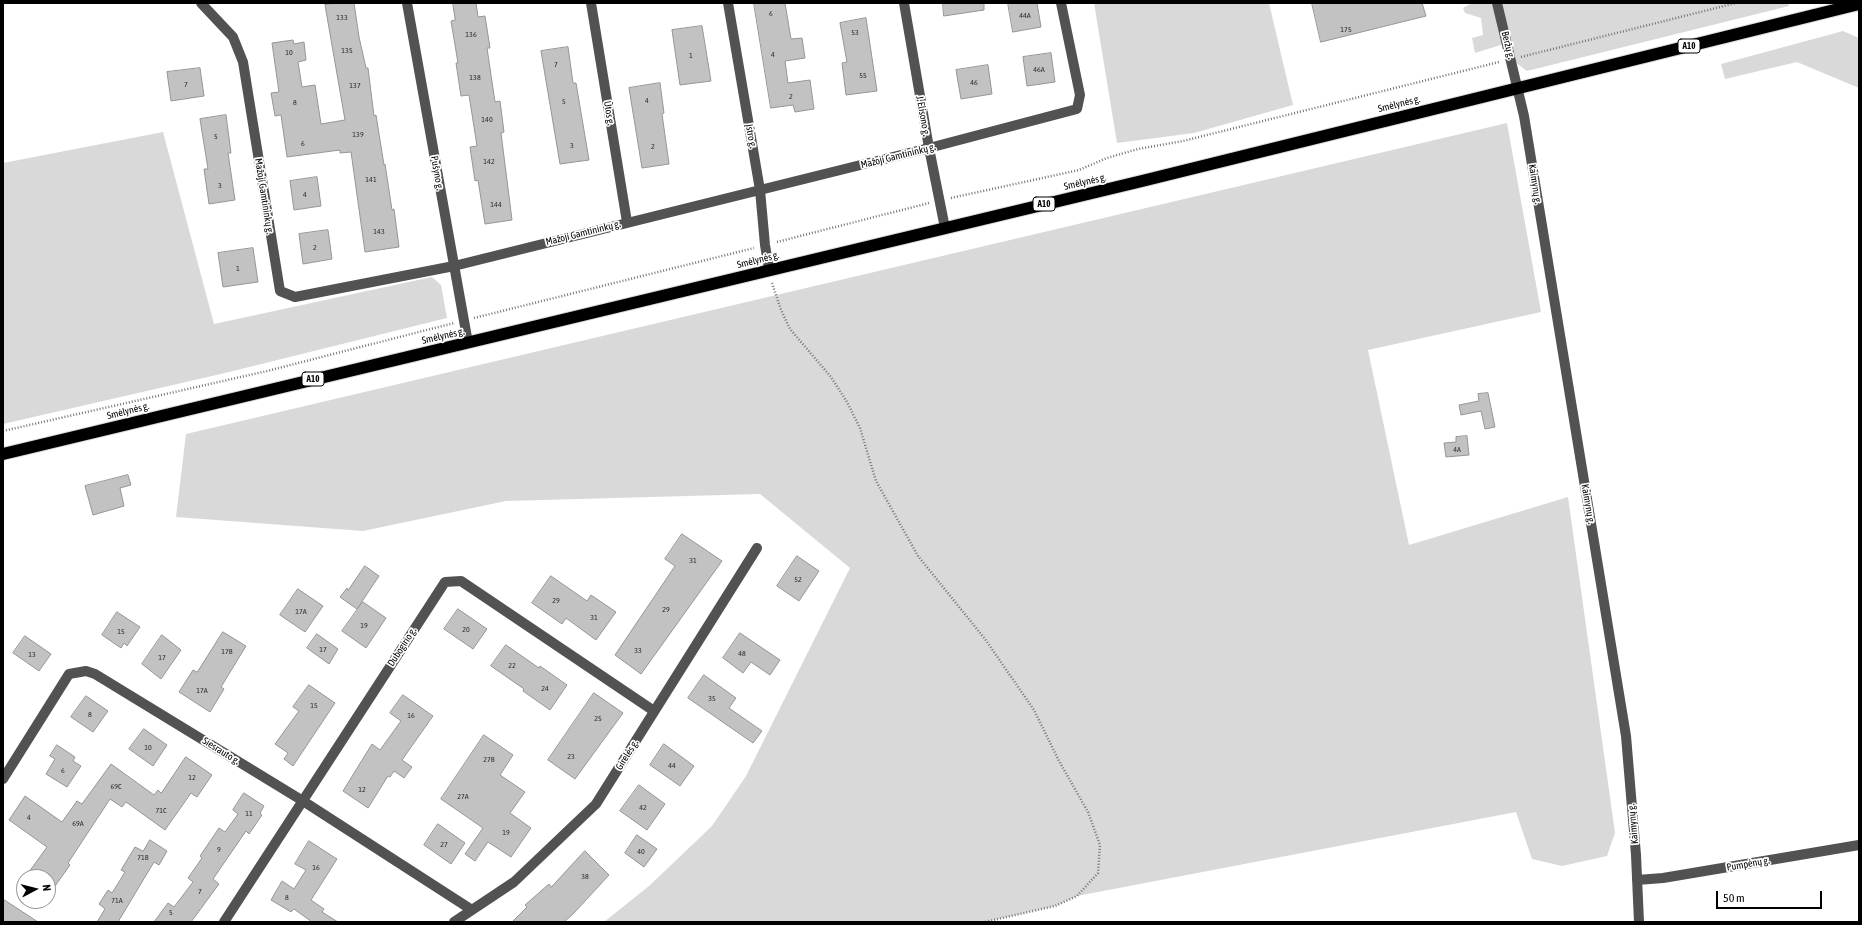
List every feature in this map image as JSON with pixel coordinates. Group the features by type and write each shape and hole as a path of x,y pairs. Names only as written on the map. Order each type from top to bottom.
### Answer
{"highway":[{"name":"A10","path":"1518,88 1859,4"},
{"name":"Smėlynės g.","path":"3,454 945,228 1518,88"}],"street":[{"name":"Mažoji Gamtininkų g.","path":"201,3 233,37 243,62 280,291 295,297 454,266 929,148 1077,109 1080,95 1062,3"},
{"name":"Pušyno g.","path":"407,3 468,343"},
{"name":"Ūtos g.","path":"591,3 627,222"},
{"name":"Įstro g.","path":"728,3 760,190 765,245 769,269"},
{"name":"J. Elisono g.","path":"904,3 929,148 945,228"},
{"name":"Beržų g.","path":"1497,3 1518,88"},
{"name":"Kaimynų g.","path":"1518,88 1600,570 1626,736 1639,922"},
{"name":"Girelės g.","path":"454,922 514,882 596,804 757,548"},
{"name":"Dubogirio g.","path":"224,922 445,582 461,581 654,711"},
{"name":"Siesrauto g.","path":"3,778 69,674 86,671 95,674 303,801 472,910"},
{"name":"Pumpėnų g.","path":"1637,880 1663,878 1859,845"}],"path":[{"path":"3,431 267,371 939,201 1080,170 1107,158 1138,149 1183,141 1736,3"},
{"path":"769,269 781,310 790,329 831,377 847,402 860,428 876,481 918,556 985,638 1034,710 1059,761 1088,812 1100,845 1098,873 1077,896 1055,906 985,922"}],"shaded area":[{"path":"1094,3 1269,3 1293,105 1194,133 1117,143"},
{"path":"1472,3 1788,3 1789,6 1527,71 1511,59 1507,43 1475,53 1472,38 1483,35 1481,18 1465,13 1463,8"},
{"path":"1843,31 1859,38 1859,88 1797,62 1725,79 1721,64"},
{"path":"1507,123 1541,312 1368,350 1409,545 1568,497 1615,833 1607,856 1562,866 1532,859 1516,812 1077,896 1055,906 985,922 604,922 649,886 712,826 746,776 850,568 760,494 506,501 363,531 176,517 186,434"},
{"path":"163,132 214,324 432,277 441,285 447,318 225,373 3,424 3,163"}],"building":[{"path":"354,3 359,37 366,68 368,68 374,116 376,115 392,210 394,209 399,247 365,252 351,152 340,153 340,150 287,157 281,115 275,116 271,93 279,92 272,43 293,40 294,44 304,42 306,60 298,62 302,87 315,85 321,124 345,120 325,5"},
{"path":"453,3 476,3 478,17 485,16 490,48 487,48 495,102 500,101 504,132 501,133 512,220 485,224 478,180 475,181 470,147 477,146 469,95 461,96 456,63 458,63 451,21 455,20"},
{"path":"754,3 785,3 791,39 802,38 805,58 785,61 788,83 810,80 814,109 795,112 793,105 771,108"},
{"path":"943,3 984,3 984,10 944,16"},
{"path":"1008,3 1037,3 1041,27 1013,32"},
{"path":"1312,3 1422,3 1426,16 1321,42"},
{"path":"866,18 877,91 846,95 842,63 847,62 840,23"},
{"path":"702,26 711,81 680,85 672,30"},
{"path":"568,47 573,83 576,83 589,160 560,164 541,51"},
{"path":"1051,53 1055,82 1027,86 1023,57"},
{"path":"988,65 992,94 961,99 956,70"},
{"path":"200,68 204,96 171,101 167,72"},
{"path":"660,83 664,113 662,114 669,164 642,168 629,88"},
{"path":"226,115 231,153 228,153 235,200 209,204 204,169 208,169 200,119"},
{"path":"317,177 321,206 294,210 290,181"},
{"path":"328,230 332,259 303,264 299,234"},
{"path":"253,248 258,282 223,287 218,253"},
{"path":"1488,393 1495,427 1485,429 1481,411 1461,415 1459,405 1479,401 1478,394"},
{"path":"1467,436 1469,455 1446,457 1444,443 1456,442 1456,437"},
{"path":"128,475 131,485 120,488 124,506 93,515 85,486"},
{"path":"682,534 722,561 641,674 615,655 675,566 665,559"},
{"path":"797,556 819,571 799,601 777,586"},
{"path":"365,566 379,576 357,609 340,597 347,588 348,590"},
{"path":"551,576 587,601 591,595 616,612 596,640 566,618 562,624 532,603"},
{"path":"298,589 323,606 305,632 280,615"},
{"path":"363,602 386,618 366,648 342,631"},
{"path":"458,609 487,629 473,649 444,629"},
{"path":"117,612 140,627 127,646 124,643 121,648 102,635"},
{"path":"223,632 246,646 221,687 224,689 210,712 179,692 193,670 197,672"},
{"path":"740,633 780,660 770,675 751,662 743,673 723,658"},
{"path":"317,634 338,649 329,664 307,648"},
{"path":"162,635 181,650 161,679 142,664"},
{"path":"25,636 51,654 39,671 13,653"},
{"path":"506,645 567,685 550,710 523,691 524,689 491,666"},
{"path":"704,675 736,698 729,708 762,731 753,743 688,698"},
{"path":"309,685 335,703 293,766 284,759 288,753 275,744 299,711 293,707"},
{"path":"594,693 623,713 575,779 548,760"},
{"path":"403,695 433,716 402,760 412,767 404,778 394,771 390,777 388,776 368,808 343,791 372,744 380,750 401,721 390,713"},
{"path":"86,696 108,711 93,732 71,717"},
{"path":"144,729 167,745 153,766 129,749"},
{"path":"484,735 513,755 500,775 525,792 510,813 531,828 511,857 488,842 475,861 465,854 483,828 441,799"},
{"path":"664,744 694,766 680,786 650,765"},
{"path":"57,745 75,757 73,761 81,766 67,787 46,774 55,759 50,756"},
{"path":"186,757 212,775 197,797 191,793 165,830 126,802 122,807 110,799 68,863 70,865 56,885 56,869 31,869 47,847 9,820 25,796 62,822 77,801 82,804 111,764 154,795 158,790 161,793"},
{"path":"639,785 665,804 647,830 620,811"},
{"path":"244,793 264,806 260,813 262,815 249,834 246,831 213,879 219,884 191,922 154,922 168,903 174,907 193,882 188,878 202,858 200,856 219,828 225,832 238,814 233,810"},
{"path":"438,824 465,843 451,864 424,845"},
{"path":"637,835 657,849 644,867 625,853"},
{"path":"150,840 167,851 159,865 154,862 118,922 97,922 105,909 99,904 108,890 112,893 125,872 121,870 135,847 143,851"},
{"path":"309,841 337,859 311,900 324,909 322,912 338,922 312,922 294,909 291,912 271,900 282,881 294,889 306,870 295,864"},
{"path":"585,851 609,875 574,913 564,922 512,922 527,907 525,905 549,884 551,887"},
{"path":"3,899 16,909 38,922 3,922"}]}
